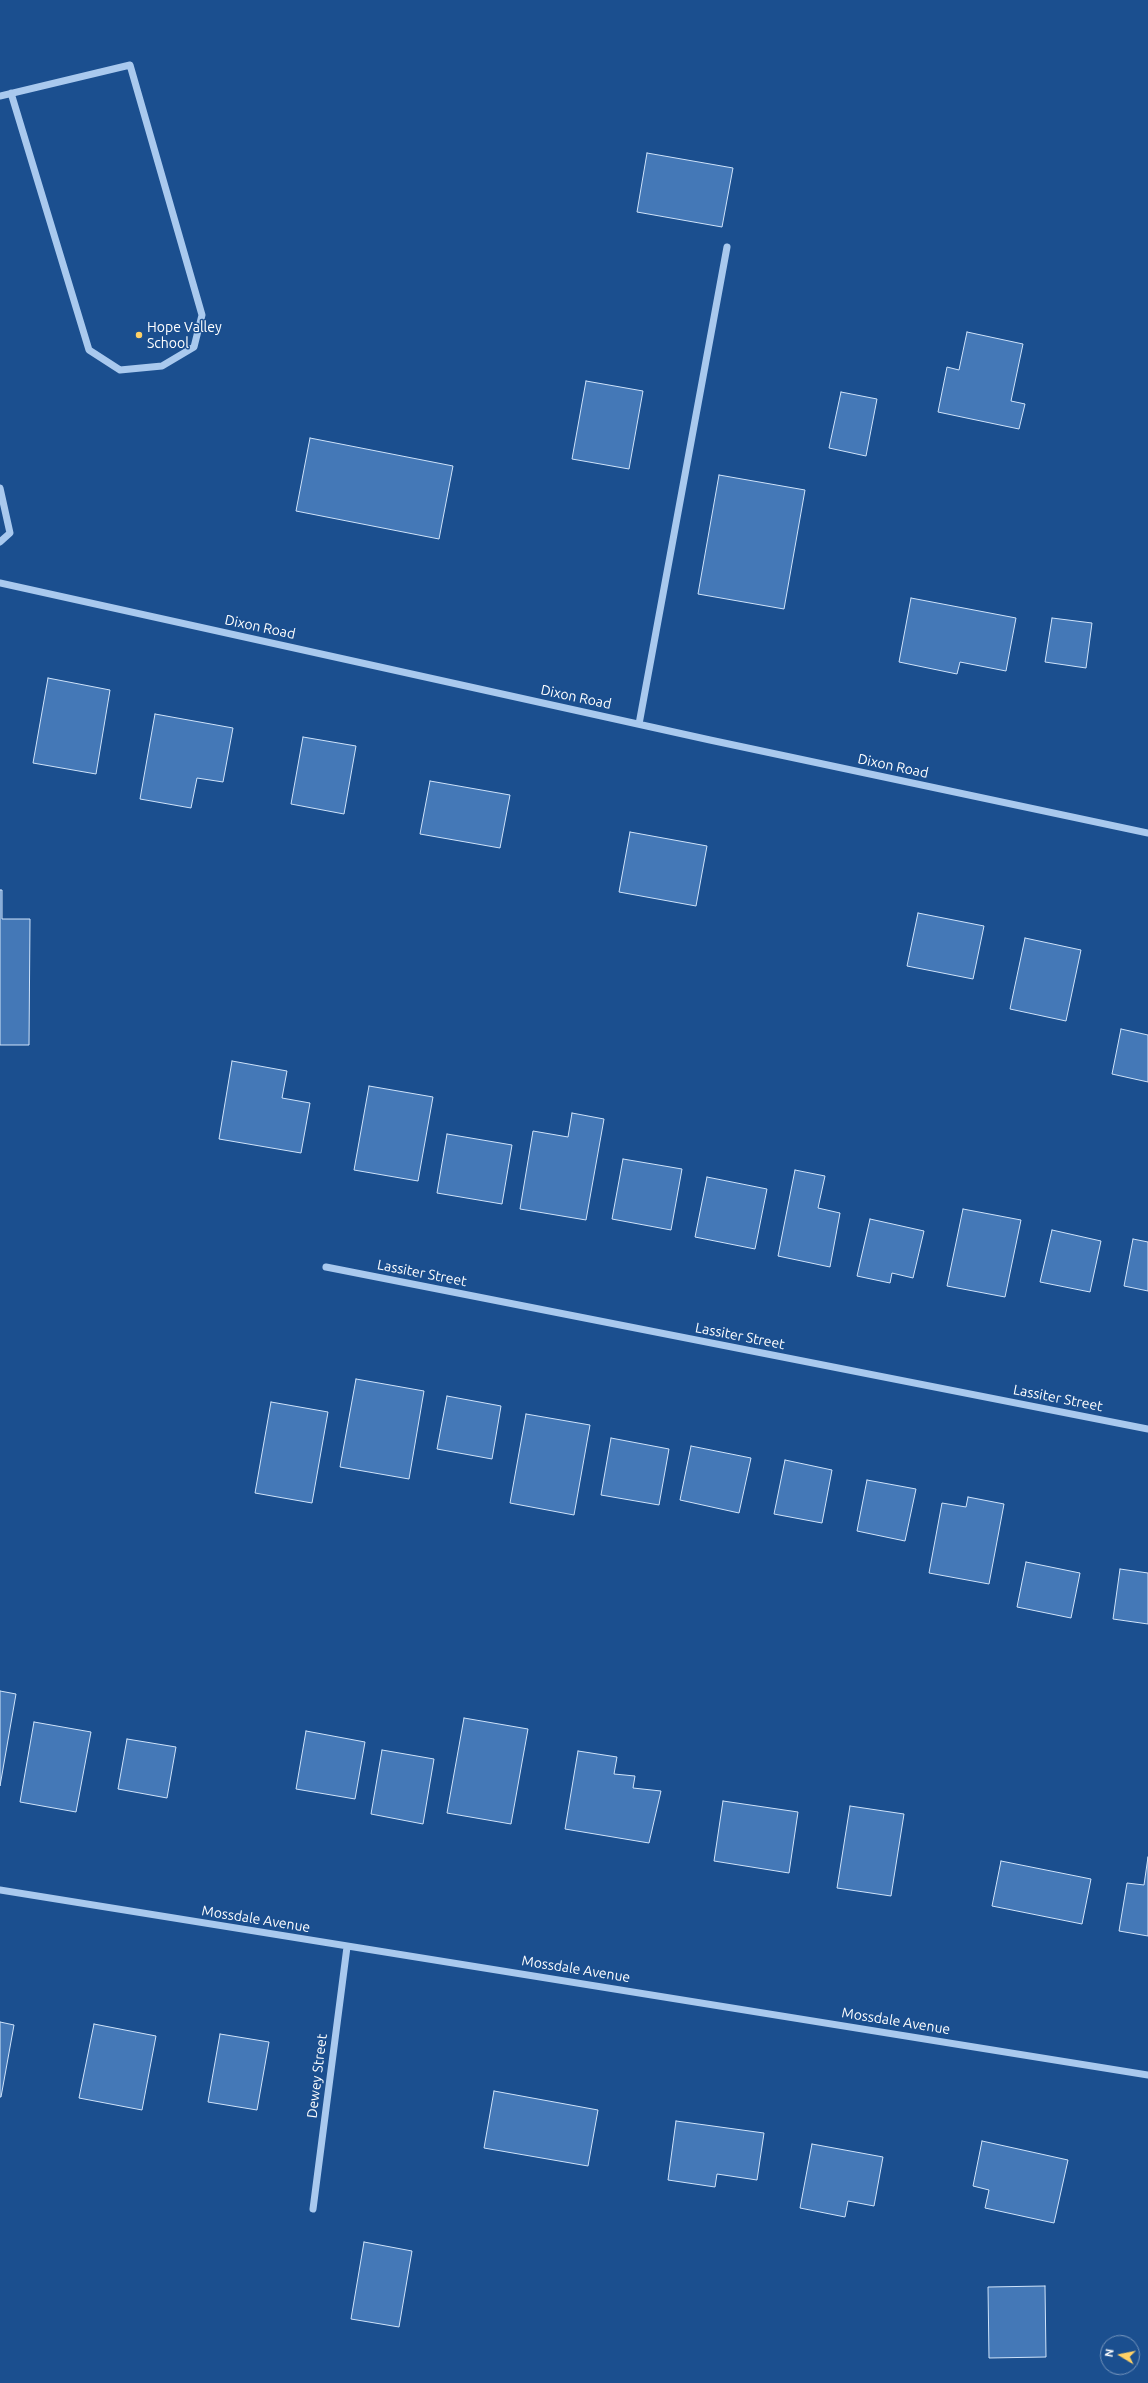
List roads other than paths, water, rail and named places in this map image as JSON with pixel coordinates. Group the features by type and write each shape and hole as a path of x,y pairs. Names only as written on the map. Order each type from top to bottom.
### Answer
{"street":[{"path":"0,96 11,93 130,65 202,315 194,347 162,366 120,370 89,350 11,93"},
{"path":"639,724 726,247"},
{"path":"0,488 10,533 0,542"},
{"name":"Dixon Road","path":"0,583 639,724 1148,833"},
{"name":"Lassiter Street","path":"326,1267 1148,1429"},
{"name":"Mossdale Avenue","path":"0,1890 1148,2075"},
{"name":"Dewey Street","path":"313,2209 347,1947"}],"place":[{"name":"Hope Valley School","path":"139,335"}]}
